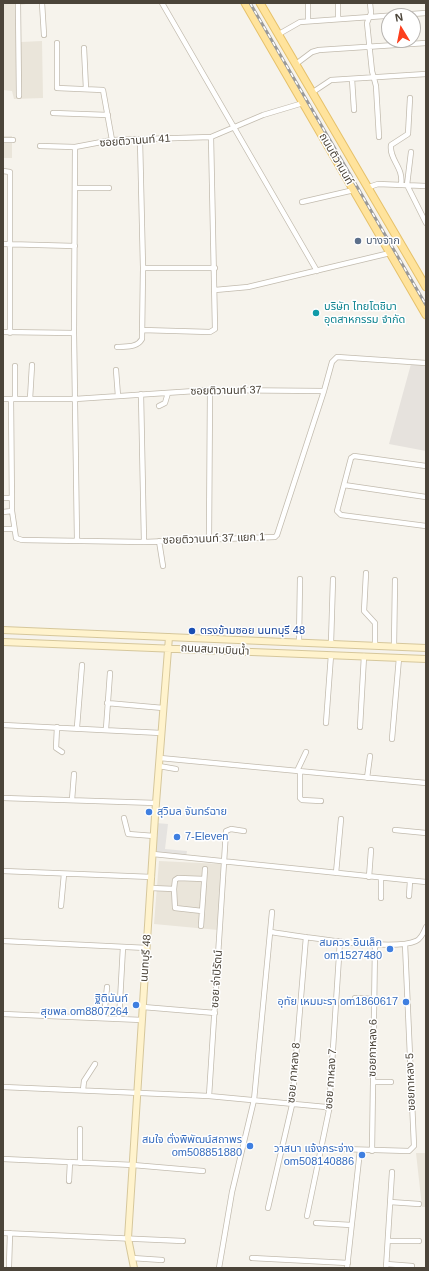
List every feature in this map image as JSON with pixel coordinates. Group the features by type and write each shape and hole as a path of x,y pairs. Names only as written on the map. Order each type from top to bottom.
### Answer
{"main road":[{"name":"ถนนติวานนท์","path":"245,3 426,315"},
{"name":"ถนนติวานนท์","path":"260,3 424,279 426,287"},
{"name":"ถนนสนามบินน้ำ","path":"3,630 299,641 426,648"},
{"name":"นนทบุรี 48","path":"134,1268 128,1238 154,854 156,803 169,637"},
{"name":"ถนนสนามบินน้ำ","path":"3,642 426,659"}],"street":[{"path":"18,3 19,96"},
{"path":"42,3 44,35"},
{"path":"162,3 317,271"},
{"path":"308,3 308,21"},
{"path":"338,3 338,19"},
{"path":"370,3 371,13 367,23 372,71 375,78 379,137"},
{"path":"278,34 294,24 308,21 426,12"},
{"path":"57,43 58,88 103,90 112,140"},
{"path":"296,64 312,52 318,50 370,48 426,43"},
{"path":"84,48 86,89"},
{"path":"313,92 331,80 426,74"},
{"path":"352,79 354,110"},
{"path":"400,185 402,176 390,148 391,144 408,134 410,98"},
{"name":"ซอยติวานนท์ 41","path":"40,146 75,147 112,140 211,137 234,126 302,103"},
{"path":"53,113 108,115"},
{"path":"142,330 210,332 215,329 215,268 211,137"},
{"path":"3,140 13,140"},
{"path":"117,347 140,343 142,330 143,268 140,140"},
{"path":"75,147 76,246 74,333 77,540"},
{"path":"411,152 407,185 426,223"},
{"path":"3,171 10,172 10,333"},
{"path":"369,187 378,184 426,186"},
{"path":"75,188 109,188"},
{"path":"302,202 354,190"},
{"path":"3,244 76,246"},
{"path":"215,290 248,287 390,253"},
{"path":"143,268 215,268"},
{"path":"3,332 74,333"},
{"path":"324,390 332,362 337,357 426,363"},
{"path":"30,399 32,365"},
{"path":"3,529 13,529 13,399 15,366"},
{"path":"116,370 118,396"},
{"path":"209,540 210,390"},
{"name":"ซอยติวานนท์ 37","path":"3,399 75,399 210,390 324,390"},
{"name":"ซอยติวานนท์ 37 แยก 1","path":"13,529 16,538 22,540 144,542 209,540 277,535 324,390"},
{"path":"159,406 165,403 168,393"},
{"path":"141,394 144,542"},
{"path":"426,466 354,456 351,458 337,511 341,515 426,526"},
{"path":"344,485 426,497"},
{"path":"3,498 12,498"},
{"path":"3,512 12,512"},
{"path":"159,541 163,566"},
{"path":"366,572 364,611 375,623 375,645"},
{"path":"299,641 300,579"},
{"path":"331,643 333,579"},
{"path":"394,646 395,580"},
{"path":"326,722 331,655"},
{"path":"360,727 364,656"},
{"path":"392,739 399,658"},
{"path":"77,727 82,665"},
{"path":"106,729 110,672"},
{"path":"107,703 164,708"},
{"path":"3,724 77,727 161,733"},
{"path":"57,727 56,748 62,752"},
{"path":"306,752 299,771 300,798 302,800 321,801"},
{"path":"367,778 370,756"},
{"path":"160,758 426,783"},
{"path":"159,766 176,769"},
{"path":"72,800 74,774"},
{"path":"3,798 156,803"},
{"path":"124,818 128,834 154,836"},
{"path":"336,873 341,818"},
{"name":"ซอย จ่าปิรัตน์","path":"210,1096 226,831 231,829 244,831"},
{"path":"395,830 426,833"},
{"path":"369,876 371,850"},
{"path":"154,854 426,882"},
{"path":"201,926 205,869"},
{"path":"3,871 152,877"},
{"path":"61,906 64,874"},
{"path":"202,911 175,908 174,890 176,878 204,879"},
{"path":"381,878 382,898"},
{"path":"409,896 410,881"},
{"path":"151,888 174,890"},
{"path":"219,1268 232,1192 254,1100 272,912"},
{"path":"271,932 340,941 375,944 405,944 416,941 424,933 426,927"},
{"name":"ซอย กาหลง 8","path":"268,1208 292,1105 306,937"},
{"path":"3,941 147,948"},
{"name":"ซอย กาหลง 7","path":"307,1216 329,1110 340,941"},
{"name":"ซอยกาหลง 6","path":"372,1150 375,944"},
{"name":"ซอยกาหลง 5","path":"341,1149 409,1151 414,1146 405,944"},
{"path":"118,1019 123,947"},
{"path":"104,1018 107,987"},
{"path":"355,998 374,999"},
{"path":"143,1007 215,1013"},
{"path":"3,1014 142,1020"},
{"path":"83,1090 84,1081 95,1064"},
{"path":"373,1082 391,1082"},
{"path":"3,1087 210,1096 292,1105 326,1107 329,1110"},
{"path":"80,1129 80,1163"},
{"path":"252,1258 348,1265 356,1174 358,1172 360,1150"},
{"path":"3,1159 133,1165 203,1171"},
{"path":"69,1181 70,1162"},
{"path":"392,1172 386,1266 412,1266"},
{"path":"390,1202 419,1204"},
{"path":"316,1223 351,1226"},
{"path":"3,1233 183,1241"},
{"path":"9,1266 10,1233"},
{"path":"388,1241 419,1242"},
{"path":"132,1258 162,1260"}],"shaded area":[{"path":"3,3 31,3 21,5 21,42 42,41 43,98 14,99 12,91 3,90"},
{"path":"3,136 12,136 12,158 3,158"},
{"path":"411,364 426,365 426,451 389,444"},
{"path":"156,823 168,824 165,849 187,851 186,857 154,855"},
{"path":"159,861 221,864 218,930 154,924"},
{"path":"416,1153 426,1153 426,1207 422,1207"}],"railway":[{"path":"250,3 426,305"}],"place":[{"name":"บางจาก","path":"358,241"},
{"name":"บริษัท ไทยโตชิบา อุตสาหกรรม จำกัด","path":"316,313"},
{"name":"ตรงข้ามซอย นนทบุรี 48","path":"192,631"},
{"name":"สุวิมล จันทร์ฉาย","path":"149,812"},
{"name":"7-Eleven","path":"177,837"},
{"name":"สมควร อินเล็ก om1527480","path":"390,949"},
{"name":"อุทัย เหมมะรา om1860617","path":"406,1002"},
{"name":"ฐิตินันท์ สุขพล om8807264","path":"136,1005"},
{"name":"สมใจ ตั่งพิพัฒน์สถาพร om508851880","path":"250,1146"},
{"name":"วาสนา แจ้งกระจ่าง om508140886","path":"362,1155"}]}
